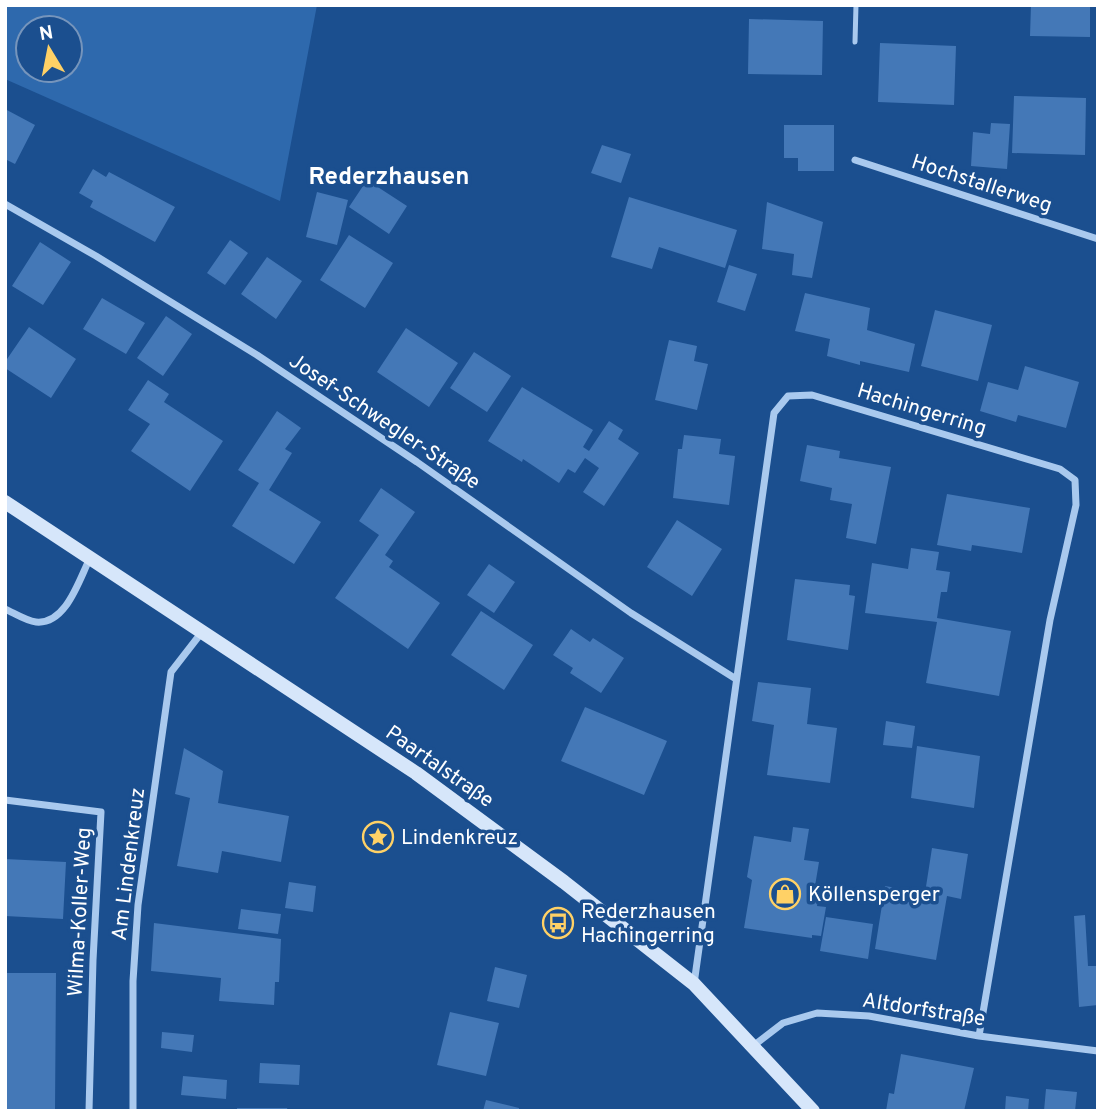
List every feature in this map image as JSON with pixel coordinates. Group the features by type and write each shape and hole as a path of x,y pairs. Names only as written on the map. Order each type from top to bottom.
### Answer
{"main road":[{"name":"Paartalstraße","path":"5,502 416,773 564,883 694,984 813,1111"}],"street":[{"name":"Hochstallerweg","path":"855,160 1098,239"},
{"name":"Josef-Schwegler-Straße","path":"5,204 96,256 257,355 417,462 631,614 736,679"},
{"name":"Hachingerring","path":"694,984 774,413 788,397 812,394 1060,469 1075,480 1076,505 1050,620 979,1036"},
{"path":"5,609 35,622 51,620 65,608 90,558"},
{"name":"Am Lindenkreuz","path":"133,1111 133,981 138,905 171,672 202,632"},
{"name":"Wilma-Koller-Weg","path":"5,800 101,812 89,1111"},
{"name":"Altdorfstraße","path":"753,1046 783,1023 817,1013 869,1016 979,1036 1098,1051"}],"lane":[{"path":"855,42 856,5"}],"shaded area":[{"path":"5,5 317,5 280,201 16,84 84,84 84,14 14,14 14,83 5,79"}],"building":[{"path":"1031,5 1090,5 1090,37 1030,36"},
{"path":"749,19 823,21 822,75 748,74"},
{"path":"880,43 956,46 954,105 878,102"},
{"path":"1014,96 1086,98 1085,155 1012,153"},
{"path":"5,109 35,125 15,164 5,159"},
{"path":"991,123 1010,124 1007,169 971,166 973,132 990,134"},
{"path":"784,125 834,125 834,171 798,171 798,158 784,158"},
{"path":"602,145 631,154 621,183 591,173"},
{"path":"93,169 106,177 109,172 175,207 155,242 90,207 93,201 79,193"},
{"path":"367,180 407,206 389,234 349,207"},
{"path":"317,192 348,200 337,245 306,237"},
{"path":"629,197 737,230 725,268 659,247 652,269 611,257"},
{"path":"767,202 823,222 812,278 792,275 794,254 762,249"},
{"path":"349,235 393,263 365,308 320,280"},
{"path":"230,240 248,253 225,285 207,273"},
{"path":"40,242 71,262 43,305 12,286"},
{"path":"267,257 302,281 276,319 241,294"},
{"path":"729,265 757,274 745,311 717,302"},
{"path":"805,293 870,308 867,330 915,344 909,372 860,361 860,365 827,356 830,339 795,331"},
{"path":"102,298 145,323 126,354 83,329"},
{"path":"935,310 992,325 978,381 921,366"},
{"path":"166,316 192,334 163,376 137,358"},
{"path":"29,327 76,359 51,398 5,368 5,362"},
{"path":"406,328 458,363 429,407 377,372"},
{"path":"669,340 697,346 694,361 708,364 697,410 655,400"},
{"path":"474,352 511,376 487,412 450,388"},
{"path":"1025,366 1079,382 1066,428 1018,415 1016,422 980,411 988,382 1018,390"},
{"path":"148,380 169,394 164,402 223,441 190,491 131,451 150,424 128,410"},
{"path":"522,387 593,430 583,447 589,451 609,421 623,430 618,439 639,453 604,506 583,492 599,468 585,458 575,473 568,469 559,483 523,459 522,462 488,441"},
{"path":"277,411 301,428 285,449 292,453 269,490 321,522 294,564 232,526 259,483 238,470"},
{"path":"684,435 721,439 719,454 735,456 729,505 673,498 678,449 682,449"},
{"path":"807,445 840,451 839,458 891,467 876,544 846,538 852,504 830,500 832,488 800,481"},
{"path":"381,488 415,512 385,555 393,561 389,567 440,603 408,649 335,598 379,535 359,521"},
{"path":"947,494 1030,508 1022,553 972,545 971,551 937,545"},
{"path":"677,520 722,549 692,596 647,567"},
{"path":"911,548 939,552 936,570 950,572 947,592 941,592 937,618 1011,631 999,696 926,683 937,622 865,613 872,563 908,569"},
{"path":"489,564 515,582 494,613 467,595"},
{"path":"795,579 850,585 849,595 855,596 848,650 787,640"},
{"path":"481,611 533,645 504,690 451,655"},
{"path":"571,629 590,642 593,638 624,658 601,693 570,673 573,668 553,655"},
{"path":"758,682 811,688 807,724 837,728 830,783 767,775 774,725 752,721"},
{"path":"585,707 667,741 644,795 561,761"},
{"path":"886,721 915,726 912,748 883,745"},
{"path":"917,746 980,756 974,808 911,798"},
{"path":"184,748 223,771 218,803 289,816 281,862 222,851 218,873 177,866 190,798 175,794"},
{"path":"793,827 809,829 804,860 819,862 815,886 820,886 817,906 826,907 821,936 812,935 812,938 744,928 752,880 747,877 754,836 791,842"},
{"path":"932,848 968,854 961,899 947,896 936,960 875,949 885,886 925,893"},
{"path":"5,859 66,862 63,919 5,916"},
{"path":"289,882 316,886 313,912 285,908"},
{"path":"241,909 281,914 278,934 238,929"},
{"path":"1085,915 1088,966 1098,966 1098,1005 1079,1007 1074,916"},
{"path":"826,917 873,924 868,959 820,951"},
{"path":"154,923 281,939 279,982 275,982 274,1005 219,1001 221,978 151,971"},
{"path":"495,967 527,975 519,1008 487,1001"},
{"path":"5,973 56,973 55,1111 5,1110"},
{"path":"450,1012 499,1023 486,1076 437,1065"},
{"path":"162,1032 194,1035 192,1052 161,1048"},
{"path":"901,1054 974,1068 964,1111 886,1111 889,1093 894,1094"},
{"path":"260,1063 300,1065 299,1085 259,1083"},
{"path":"183,1076 227,1080 226,1099 181,1095"},
{"path":"1046,1089 1077,1092 1075,1111 1044,1111"},
{"path":"1006,1096 1029,1099 1028,1111 1005,1111"},
{"path":"486,1100 519,1108 519,1111 483,1111"},
{"path":"237,1108 287,1108 288,1111 237,1111"}],"place":[{"name":"Lindenkreuz","path":"378,837"},
{"name":"Köllensperger","path":"785,894"},
{"name":"Rederzhausen Hachingerring","path":"558,923"}],"district":[{"name":"Rederzhausen","path":"389,176"}]}
